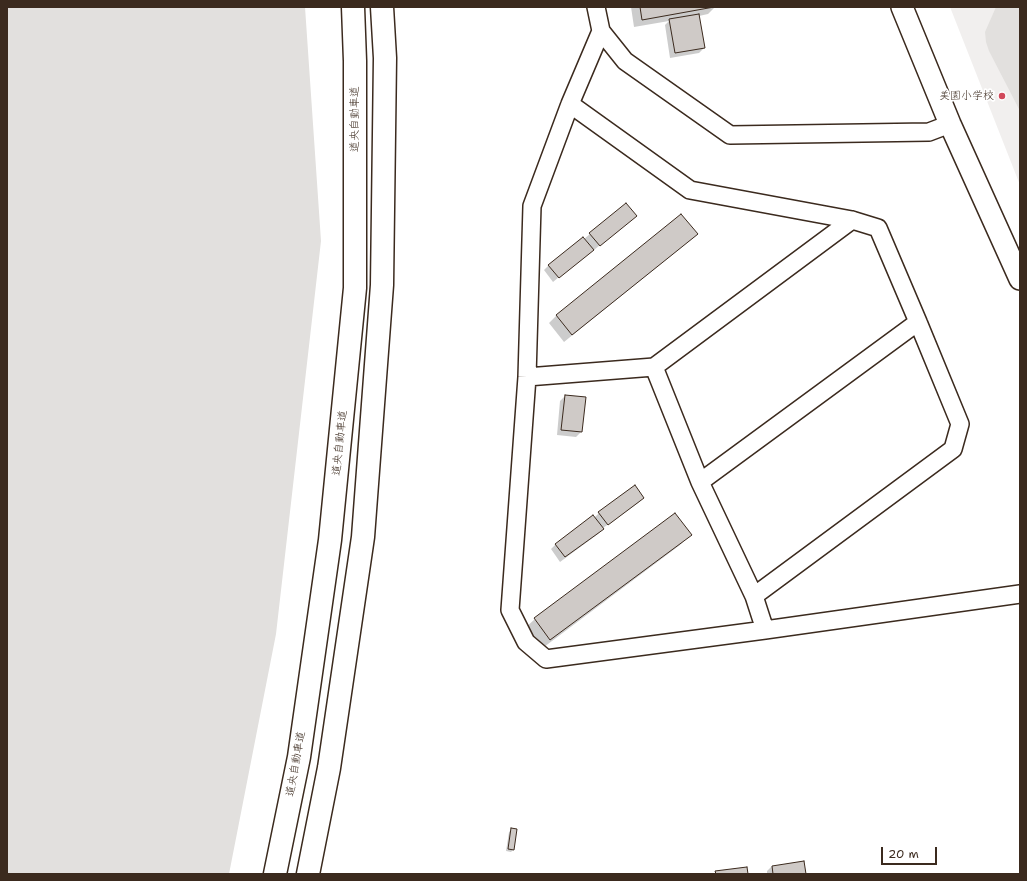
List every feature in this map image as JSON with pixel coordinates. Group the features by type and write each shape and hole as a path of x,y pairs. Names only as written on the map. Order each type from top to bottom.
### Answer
{"highway":[{"name":"道央自動車道","path":"275,874 299,757 330,540 355,288 355,61 353,7"},
{"path":"308,874 329,768 363,529 382,285 385,58 382,7"}],"street":[{"path":"596,7 601,31 625,61 730,135 929,132 950,124"},
{"path":"902,7 950,124 1020,279"},
{"path":"601,31 570,104 532,206 527,377 510,610 526,642 546,659 1020,594"},
{"path":"570,104 690,190 852,220 878,228 960,424 953,449 754,596"},
{"path":"527,377 654,367 852,220"},
{"path":"700,482 918,322"},
{"path":"654,367 700,482 754,596 765,630"}],"shaded area":[{"path":"7,7 305,7 321,241 276,634 229,874 7,874"},
{"name":"美園小学校","path":"950,7 1020,7 1020,185"},
{"path":"996,7 1020,7 1020,111 989,51 986,42 985,32"}],"building":[{"path":"640,7 714,7 642,20"},
{"path":"699,14 705,48 675,53 669,19"},
{"path":"626,203 637,216 600,246 589,233"},
{"path":"681,214 698,234 572,335 556,315"},
{"path":"583,237 594,250 559,278 548,265"},
{"path":"565,395 586,397 582,432 561,430"},
{"path":"635,485 644,498 608,525 598,512"},
{"path":"675,513 692,535 550,640 534,618"},
{"path":"593,515 604,529 565,557 555,544"},
{"path":"511,828 517,829 514,850 508,849"},
{"path":"804,861 806,874 773,874 772,866"},
{"path":"747,867 748,874 716,874 715,871"}],"place":[{"name":"美園小学校","path":"1002,96"}]}
